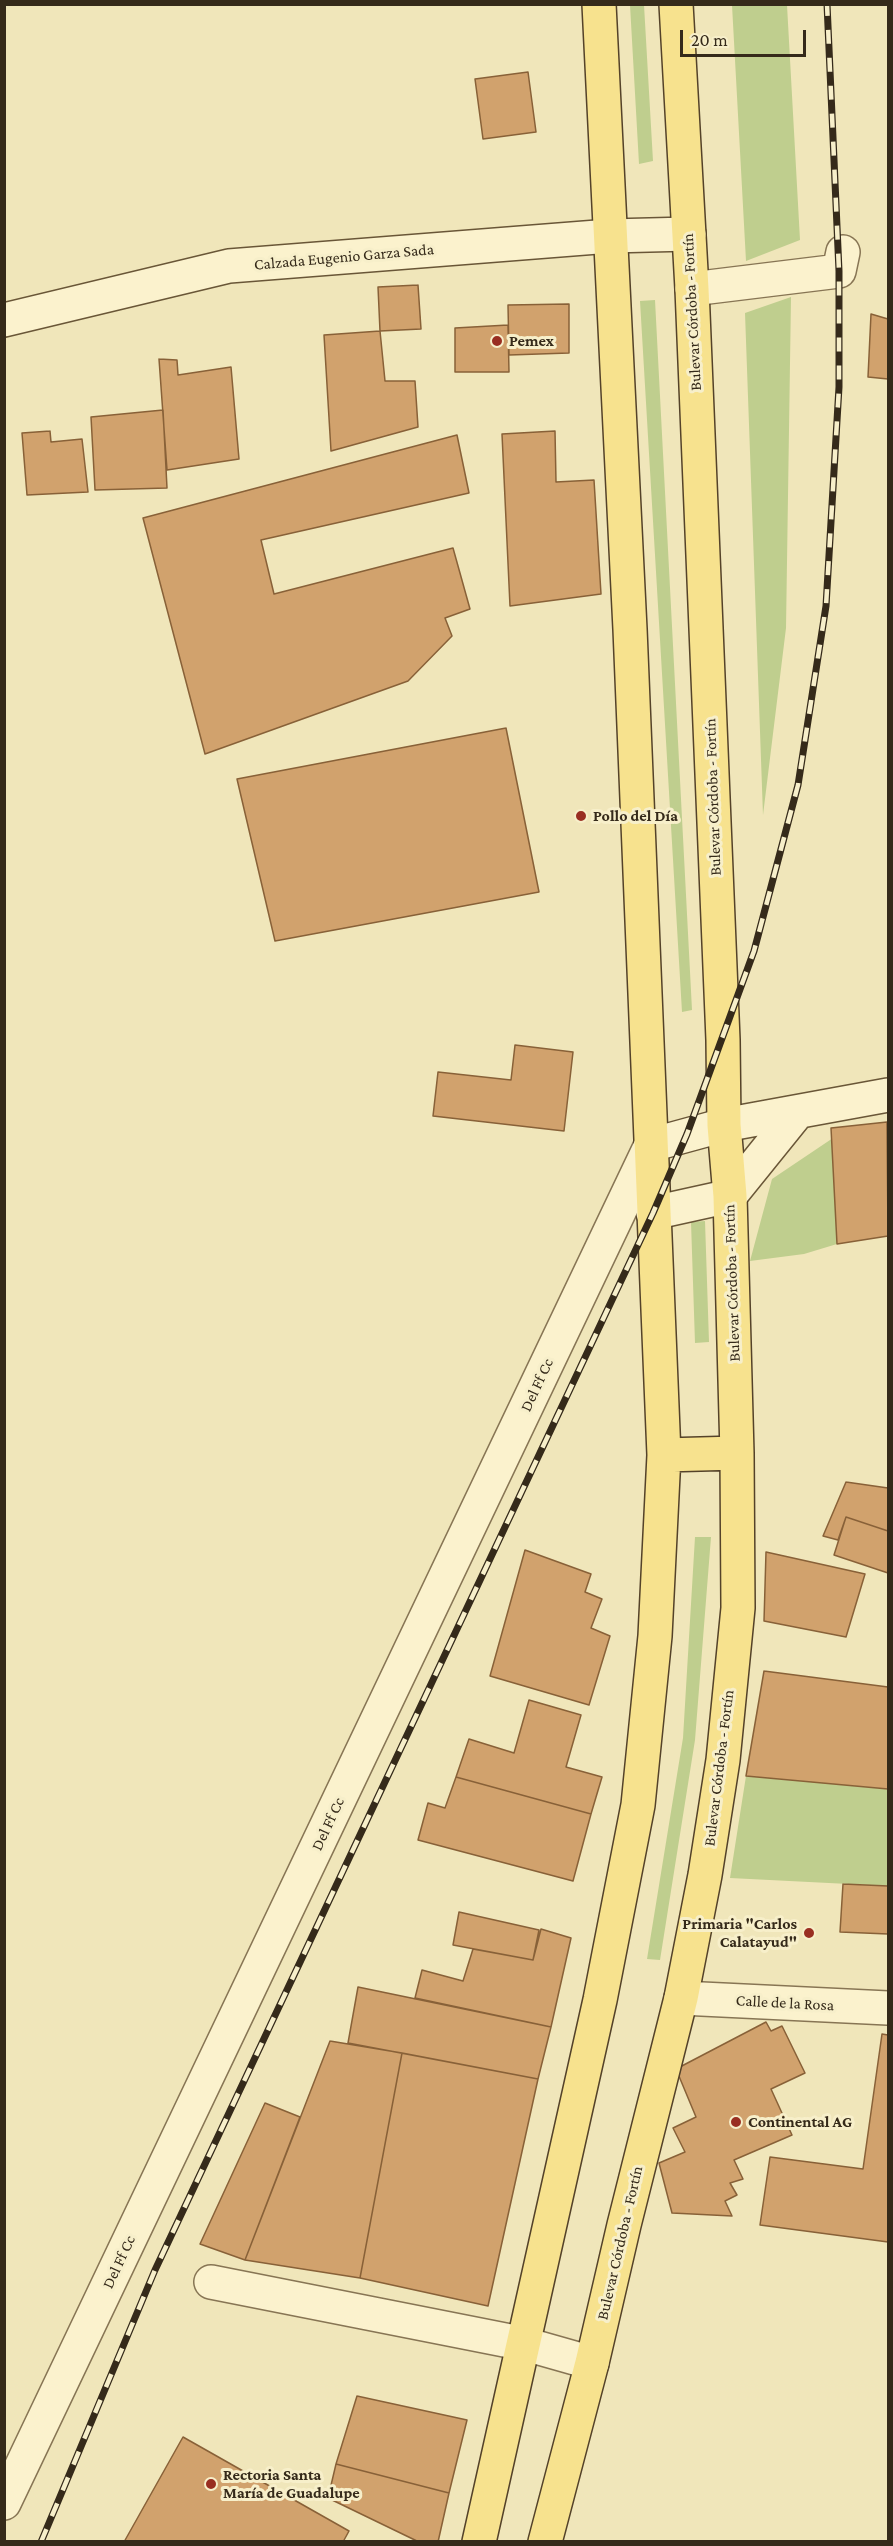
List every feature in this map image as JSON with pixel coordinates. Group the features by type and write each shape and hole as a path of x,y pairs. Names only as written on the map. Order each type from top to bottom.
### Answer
{"main road":[{"path":"479,2541 525,2344 600,2000 638,1805 655,1636 664,1455 630,629 599,4"},
{"name":"Bulevar Córdoba - Fortín","path":"545,2541 592,2363 681,1998 705,1875 723,1760 738,1608 738,1453 730,1196 724,1125 692,289 676,4"},
{"path":"664,1455 738,1453"}],"street":[{"name":"Calzada Eugenio Garza Sada","path":"4,320 229,266 610,236 689,234"},
{"path":"692,289 839,271 843,252"},
{"path":"651,1144 724,1125 888,1095"},
{"path":"653,1213 730,1196 797,1113"},
{"name":"Del Ff Cc","path":"4,2503 651,1144"},
{"name":"Calle de la Rosa","path":"681,1998 888,2008"},
{"path":"210,2282 525,2344 592,2363"}],"green space":[{"path":"630,5 644,5 653,161 639,164"},
{"path":"732,5 787,5 800,240 746,261"},
{"path":"791,297 786,628 763,815 745,313"},
{"path":"655,300 692,1010 682,1012 640,301"},
{"path":"833,1138 837,1244 804,1254 750,1261 772,1179"},
{"path":"705,1221 709,1342 695,1343 691,1222"},
{"path":"695,1537 711,1537 695,1740 660,1960 647,1959 683,1738"},
{"path":"746,1776 888,1789 888,1886 730,1878"}],"building":[{"path":"528,72 536,132 483,139 475,79"},
{"path":"418,285 421,329 380,331 378,287"},
{"path":"569,304 569,353 509,355 508,305"},
{"path":"871,314 888,319 888,379 868,377"},
{"path":"508,325 509,372 455,372 455,328"},
{"path":"380,331 385,381 415,381 418,427 331,451 324,335"},
{"path":"159,359 177,360 178,375 231,367 239,459 167,470"},
{"path":"163,410 167,488 95,490 91,417"},
{"path":"50,431 51,442 82,439 88,492 27,495 22,433"},
{"path":"555,431 556,482 594,480 601,594 510,606 502,434"},
{"path":"457,435 469,493 261,540 274,594 453,548 470,609 445,618 452,636 408,681 205,754 143,518"},
{"path":"506,728 539,892 275,941 237,779"},
{"path":"515,1045 573,1052 564,1131 433,1116 438,1072 511,1080"},
{"path":"887,1122 888,1236 837,1244 831,1128"},
{"path":"846,1482 888,1488 888,1531 846,1517 838,1540 823,1536"},
{"path":"846,1517 888,1531 888,1573 834,1555"},
{"path":"525,1550 591,1574 585,1592 602,1599 591,1628 610,1636 589,1705 490,1676"},
{"path":"766,1552 865,1574 846,1637 764,1621"},
{"path":"764,1671 888,1687 888,1789 746,1776"},
{"path":"529,1700 581,1715 566,1767 602,1777 591,1814 456,1777 469,1739 514,1753"},
{"path":"456,1777 591,1814 573,1881 418,1840 428,1803 445,1808"},
{"path":"843,1884 888,1886 888,1934 840,1932"},
{"path":"459,1912 539,1930 533,1960 453,1945"},
{"path":"541,1929 571,1938 551,2027 415,1998 422,1970 463,1981 473,1949 533,1960"},
{"path":"358,1987 551,2027 538,2079 348,2043"},
{"name":"Continental AG","path":"766,2022 771,2031 782,2026 805,2073 771,2089 792,2135 734,2160 743,2179 730,2183 737,2195 725,2201 732,2216 672,2213 659,2163 685,2152 673,2128 696,2117 676,2069"},
{"path":"882,2034 888,2035 888,2242 760,2225 770,2157 863,2169"},
{"path":"330,2041 402,2053 360,2278 245,2260"},
{"path":"402,2053 538,2079 488,2306 360,2278"},
{"path":"265,2103 300,2117 245,2260 200,2244"},
{"path":"357,2396 467,2420 449,2493 336,2464"},
{"name":"Rectoria Santa María de Guadalupe","path":"183,2437 349,2531 343,2542 124,2542"},
{"path":"336,2464 449,2493 438,2542 419,2542 328,2498"}],"railway":[{"path":"41,2542 155,2270 653,1213 687,1134 754,951 798,785 826,606 839,387 839,271 827,4"}],"place":[{"name":"Pemex","path":"497,341"},
{"name":"Pollo del Día","path":"581,816"},
{"name":"Primaria \"Carlos Calatayud\"","path":"809,1933"},
{"name":"Continental AG","path":"736,2122"},
{"name":"Rectoria Santa María de Guadalupe","path":"211,2484"}]}
